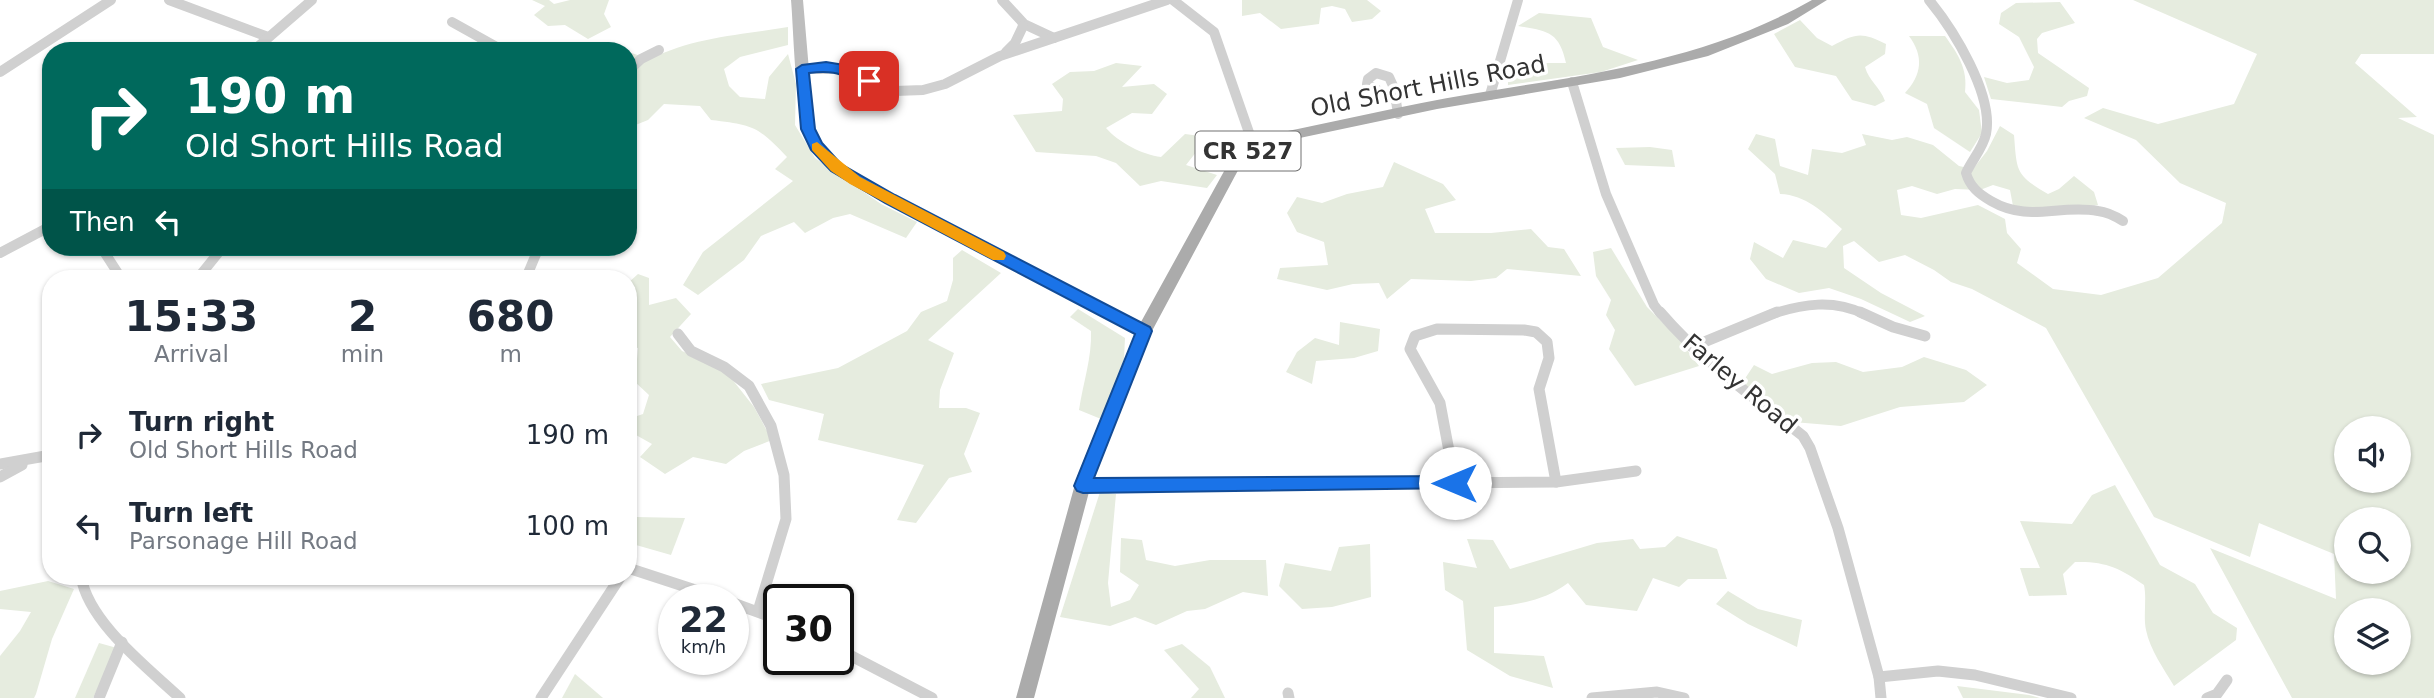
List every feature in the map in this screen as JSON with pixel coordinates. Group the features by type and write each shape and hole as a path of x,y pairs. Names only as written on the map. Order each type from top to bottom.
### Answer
{"main road":[{"name":"Old Short Hills Road","path":"1025,698 1083,486 1144,331 1229,170 1238,158 1273,139 1395,106 1572,82 1724,48 1777,26 1814,2"}],"street":[{"path":"46,42 111,0"},
{"path":"169,0 268,37"},
{"path":"263,42 312,0"},
{"path":"797,0 808,129 816,146 836,167 890,199 1144,331"},
{"path":"1002,0 1023,26 1054,38"},
{"path":"802,69 826,66 845,69 884,88 909,92 945,84 1000,56 1167,0"},
{"path":"1173,0 1214,32 1254,147"},
{"path":"1490,95 1518,0"},
{"path":"1929,0 1951,27 1985,105 1985,136 1966,173 1971,187 2011,211 2021,213 2095,210 2117,216 2123,221"},
{"path":"452,22 488,42"},
{"path":"1000,56 1015,43 1023,26"},
{"path":"0,72 42,45"},
{"path":"637,63 659,50"},
{"name":"Farley Road","path":"1572,82 1606,194 1654,304 1692,347 1733,384 1803,436 1810,448 1838,528 1879,677 1881,698"},
{"path":"0,253 42,231"},
{"path":"204,270 215,256"},
{"path":"1692,347 1790,307 1819,304 1840,305 1862,311 1901,330 1924,336"},
{"path":"1455,483 1440,403 1410,348 1415,336 1437,329 1524,330 1536,332 1547,342 1549,358 1539,389 1556,482"},
{"path":"678,334 691,351 724,366 749,386 771,426 784,475 786,519 758,611"},
{"path":"0,464 42,457"},
{"path":"0,477 42,458"},
{"path":"1083,486 1556,482 1636,471"},
{"path":"637,571 677,584"},
{"path":"81,585 91,605 122,642 180,698"},
{"path":"541,698 615,585"},
{"path":"749,608 763,613"},
{"path":"99,698 122,642"},
{"path":"854,657 932,698"},
{"path":"1879,677 1938,671 1975,675 2071,698"},
{"path":"2207,698 2217,694 2227,680"},
{"path":"1592,698 1657,692 1684,698"}],"shaded area":[{"path":"532,0 549,0 554,4 570,0 609,0 604,14 611,27 588,39 565,25 548,26 534,15 545,6"},
{"path":"1242,0 1367,0 1381,11 1372,19 1352,22 1345,9 1332,6 1321,8 1319,24 1281,29 1260,13 1242,16"},
{"path":"2133,0 2434,0 2434,54 2361,54 2355,63 2417,117 2398,118 2434,135 2434,698 2292,698 2210,548 2334,598 2334,675 2411,675 2411,598 2336,598 2335,584 2411,584 2411,507 2334,507 2334,554 2259,523 2250,557 2154,517 2046,328 1972,289 1951,282 1905,255 1879,262 1854,241 1843,246 1844,268 1881,293 1925,316 1910,322 1861,299 1829,288 1799,293 1766,279 1750,259 1754,242 1783,258 1793,240 1826,248 1842,229 1806,201 1780,194 1775,174 1748,149 1756,134 1775,139 1780,166 1808,175 1812,149 1842,153 1866,145 1862,134 1892,140 1907,137 1933,145 1959,166 1973,169 1987,151 2000,126 2014,135 2017,164 2029,182 2048,194 2059,189 2074,176 2094,192 2098,205 2032,210 2013,206 2010,190 1993,185 1980,190 1955,189 1937,194 1912,186 1897,190 1901,215 1921,218 1978,205 2005,219 2007,233 2021,249 2017,263 2053,289 2101,295 2158,278 2222,223 2226,203 2180,183 2136,140 2084,118 2103,108 2158,124 2234,104 2257,54"},
{"path":"2060,2 2075,23 2042,33 2037,39 2038,53 2089,88 2087,96 2069,101 2062,107 1991,99 1984,77 2007,83 2029,80 2034,67 2019,37 1999,24 2001,13 2016,3"},
{"path":"1539,13 1591,18 1603,47 1638,60 1601,72 1508,85 1508,80 1532,63 1566,63 1560,44 1550,34 1518,26"},
{"path":"1800,20 1817,38 1832,46 1859,36 1871,37 1886,44 1885,54 1865,67 1885,101 1875,106 1852,100 1836,76 1795,67 1774,34"},
{"path":"788,27 788,45 740,57 724,69 729,86 740,97 765,99 769,77 788,54 796,84 795,125 815,158 881,204 917,222 906,238 850,214 833,218 805,233 794,222 761,236 744,260 698,295 683,285 703,252 793,181 775,169 787,157 769,139 746,126 711,120 700,106 664,104 648,120 637,124 637,55 651,59 700,41"},
{"path":"1909,36 1945,36 1958,56 1965,76 1965,92 1979,110 1982,133 1970,152 1934,128 1927,104 1905,93 1915,79 1919,65 1917,51"},
{"path":"1116,63 1142,66 1122,87 1154,84 1167,94 1152,114 1132,113 1106,128 1131,147 1161,157 1185,134 1208,137 1186,165 1217,175 1207,188 1161,181 1140,186 1116,163 1096,156 1036,152 1013,115 1062,111 1063,99 1052,84 1070,72 1094,71"},
{"path":"1650,147 1672,150 1675,167 1625,165 1616,148"},
{"path":"1394,162 1443,184 1456,200 1425,209 1435,233 1491,233 1531,229 1548,247 1564,249 1581,276 1507,269 1496,278 1471,281 1411,279 1387,299 1379,283 1353,284 1327,290 1277,279 1280,268 1328,265 1324,242 1297,232 1287,213 1297,197 1322,203 1347,194 1383,187"},
{"path":"1611,248 1647,307 1679,339 1699,366 1635,386 1609,349 1615,330 1606,315 1611,300 1596,276 1593,252"},
{"path":"962,250 1001,273 928,340 954,353 940,390 939,408 966,408 980,413 964,454 972,472 949,478 916,523 897,520 924,465 818,440 824,414 769,400 761,384 838,368 907,331 921,312 947,301 953,280 953,258"},
{"path":"637,275 649,278 649,305 676,298 691,314 670,337 682,351 724,369 754,407 772,440 744,451 726,464 693,457 665,474 640,457 652,444 637,436 637,416 643,414 649,395 637,384"},
{"path":"1078,309 1125,338 1124,359 1101,419 1079,410 1089,361 1091,331 1070,317"},
{"path":"1340,322 1380,329 1378,351 1354,358 1316,361 1312,384 1286,372 1297,352 1315,338 1339,345"},
{"path":"1924,357 1966,370 1987,385 1964,402 1900,407 1841,426 1793,422 1742,383 1754,365 1772,374 1812,363 1836,362 1863,372 1902,367"},
{"path":"2115,485 2160,565 2195,584 2213,613 2237,628 2236,640 2174,686 2148,637 2144,585 2112,567 2075,562 2063,574 2067,595 2029,596 2020,568 2040,568 2020,521 2072,524 2092,495"},
{"path":"1100,492 1116,494 1108,583 1111,607 1130,600 1139,585 1120,572 1121,538 1142,540 1146,560 1175,566 1210,560 1266,560 1268,596 1243,592 1205,609 1187,611 1156,625 1135,617 1110,626 1060,617"},
{"path":"637,517 685,518 671,555 637,545"},
{"path":"1677,536 1717,549 1727,579 1688,579 1679,587 1653,578 1637,611 1586,605 1568,583 1551,594 1533,600 1494,607 1494,653 1544,656 1553,688 1510,676 1467,650 1463,601 1445,590 1443,562 1477,568 1467,539 1493,540 1510,569 1597,543 1633,539 1640,549 1665,547"},
{"path":"1370,544 1371,597 1332,607 1302,609 1279,586 1285,563 1331,571 1339,547"},
{"path":"42,582 42,585 61,585 74,589 52,639 34,698 0,698 0,656 31,612 0,609 0,591"},
{"path":"1728,591 1758,609 1802,620 1797,647 1748,624 1716,604"},
{"path":"99,643 117,648 93,698 75,698"},
{"path":"1182,644 1210,667 1225,698 1191,698 1199,689 1164,650"},
{"path":"575,674 603,698 562,698"},
{"path":"1957,686 2029,695 2040,698 1963,698"}],"slow traffic":[{"path":"817,147 836,167 855,180 999,256"}],"route":[{"path":"869,81 845,69 826,66 802,69 808,129 816,146 836,167 890,199 1144,331 1083,486 1455,483"}]}
